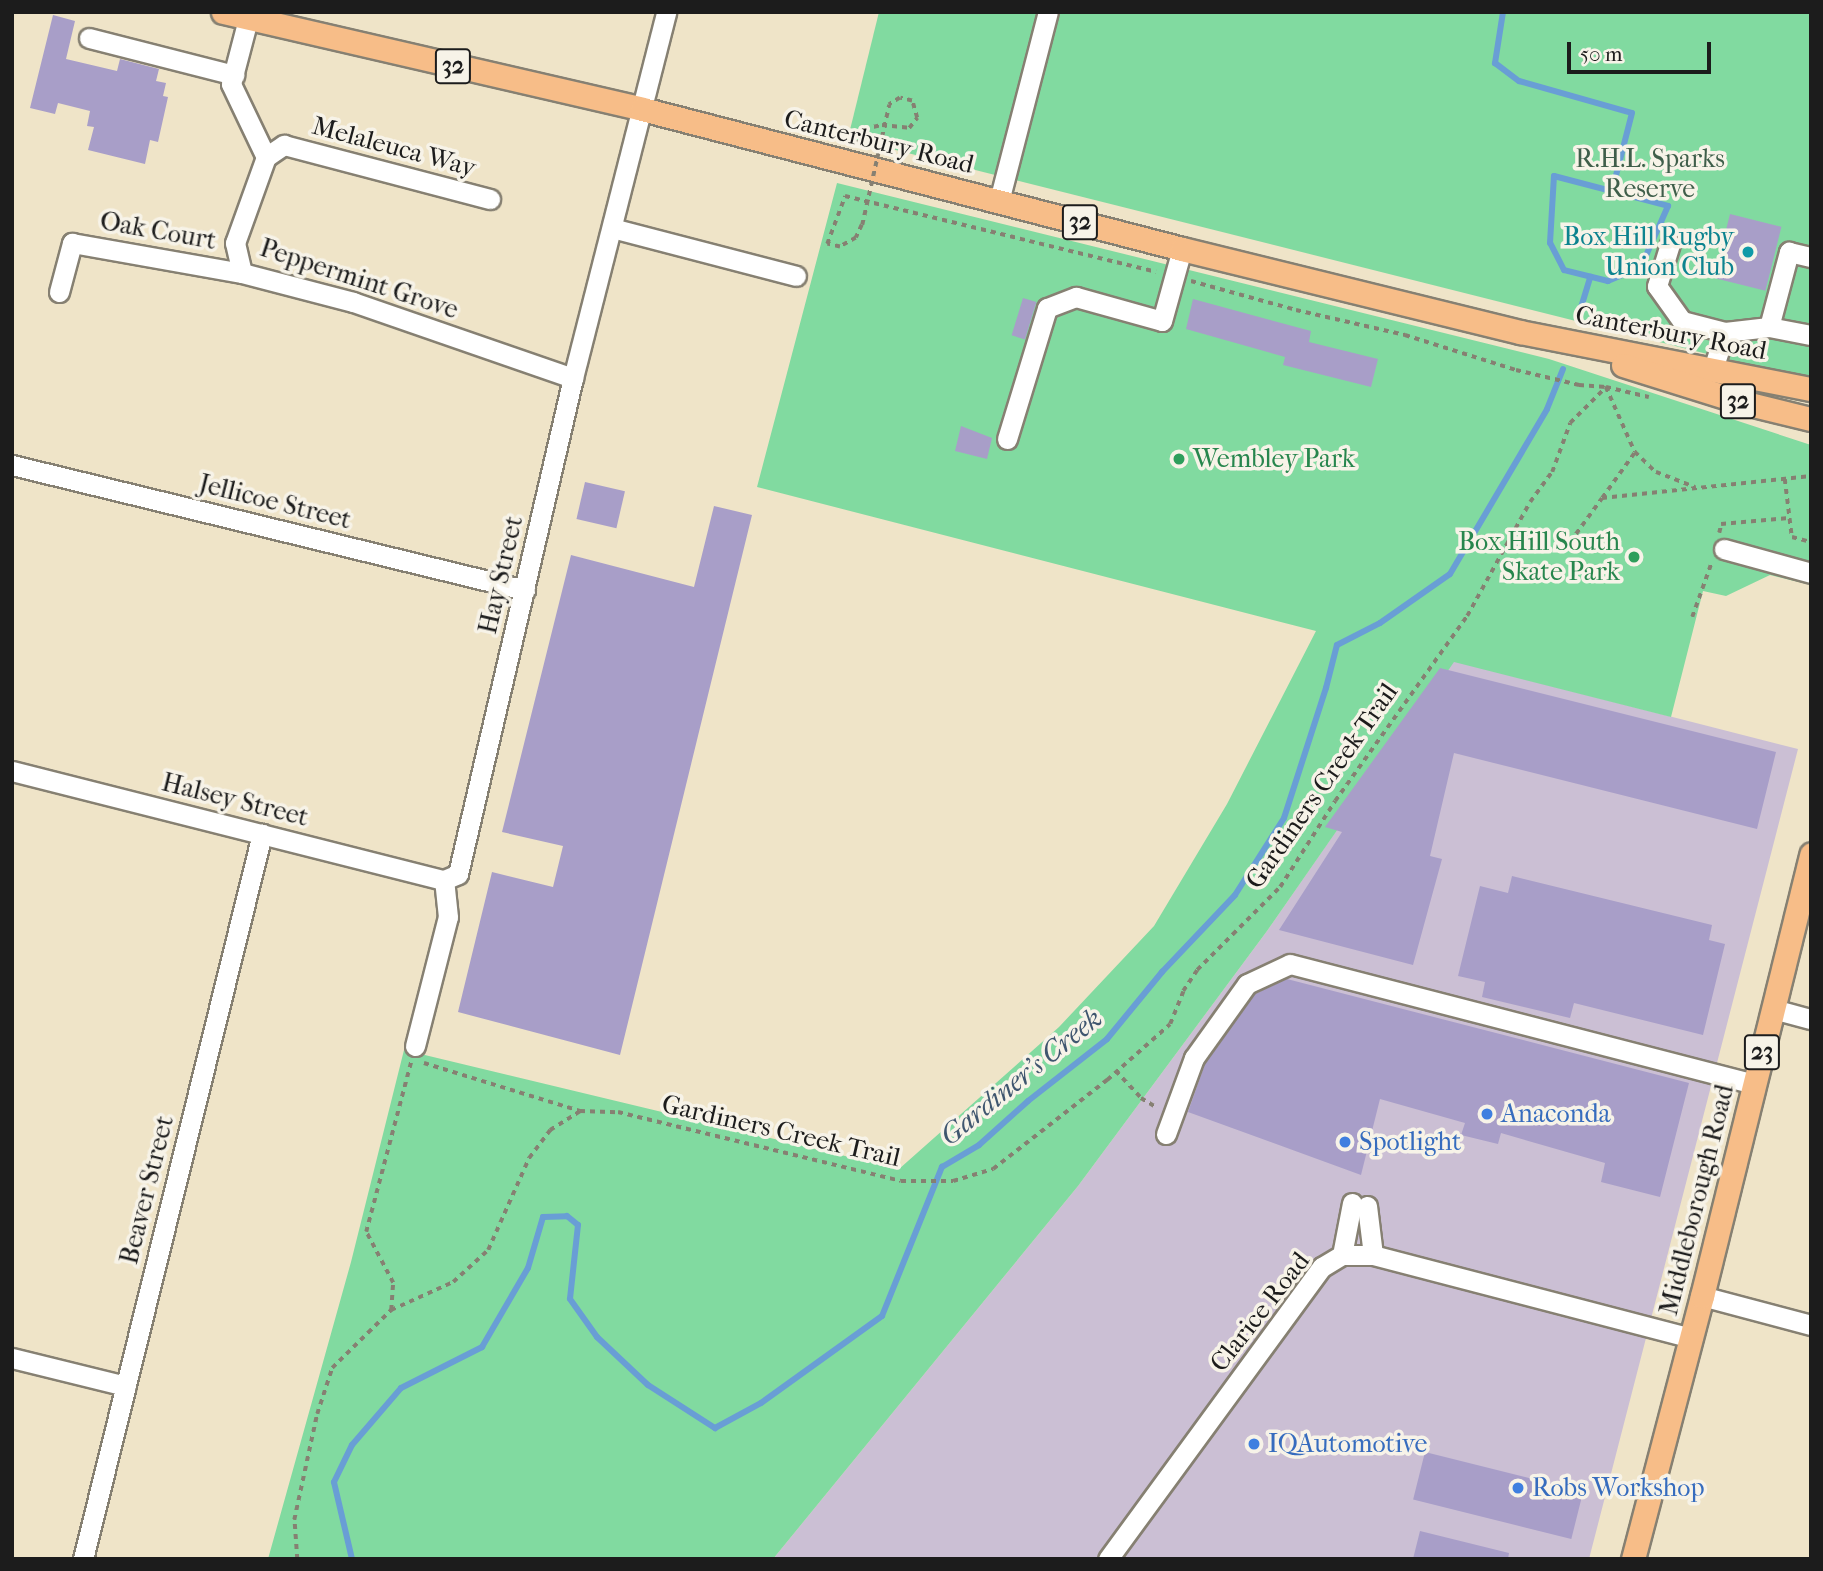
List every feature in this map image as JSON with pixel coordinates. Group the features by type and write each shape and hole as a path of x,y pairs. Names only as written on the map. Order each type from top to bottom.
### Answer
{"main road":[{"name":"Canterbury Road","path":"223,12 259,18 642,109 1182,249 1520,332 1811,389"},
{"name":"Canterbury Road","path":"1520,332 1741,402 1811,419"},
{"name":"Middleborough Road","path":"1633,1559 1692,1338 1811,854"}],"street":[{"name":"Hay Street","path":"444,880 458,874 573,378 666,12"},
{"path":"999,201 1048,12"},
{"path":"259,18 231,84 265,157"},
{"path":"89,38 234,75"},
{"name":"Melaleuca Way","path":"265,157 284,145 490,199"},
{"name":"Peppermint Grove","path":"265,157 235,243 242,273 353,302 573,378"},
{"path":"611,228 796,276"},
{"name":"Oak Court","path":"60,292 72,243 242,273"},
{"path":"1670,244 1657,286 1682,321 1725,332 1769,327 1811,335"},
{"path":"1007,439 1047,308 1076,297 1162,321 1182,249"},
{"path":"1769,327 1790,252 1811,257"},
{"path":"1713,369 1725,332"},
{"name":"Jellicoe Street","path":"12,465 525,590"},
{"path":"1724,549 1811,573"},
{"name":"Halsey Street","path":"12,771 444,880"},
{"name":"Beaver Street","path":"83,1559 262,834"},
{"path":"413,1052 448,917 444,880"},
{"path":"1166,1134 1194,1058 1247,984 1290,964 1755,1084"},
{"path":"1773,1009 1811,1019"},
{"path":"1342,1255 1360,1204 1373,1255"},
{"name":"Clarice Road","path":"1108,1559 1322,1267 1342,1255 1373,1255 1692,1338"},
{"path":"1702,1296 1811,1325"},
{"path":"12,1358 126,1386"}],"path":[{"path":"847,162 864,129 882,125 909,128 917,118 912,100 900,98 889,105 862,225 856,238 840,247 827,244 845,196 1173,276 1296,310 1405,335 1546,377 1651,397"},
{"path":"1606,387 1635,452 1656,472 1695,487"},
{"name":"Gardiners Creek Trail","path":"413,1052 580,1111 618,1112 901,1181 953,1181 993,1169 1116,1071 1170,1024 1183,991 1197,970 1280,887 1335,801 1467,616 1530,502 1552,472 1570,424 1606,387"},
{"path":"1570,542 1635,452"},
{"path":"1602,498 1811,475"},
{"path":"1785,478 1792,537 1811,542"},
{"path":"391,1310 393,1283 366,1232 413,1052"},
{"path":"1116,1071 1151,1105"},
{"path":"297,1559 294,1520 317,1414 332,1368 391,1310 453,1282 488,1250 529,1157 550,1130 580,1111"}],"shaded area":[{"path":"1454,661 1798,749 1589,1559 773,1559 1078,1186 1267,931"}],"green space":[{"name":"R.H.L. Sparks Reserve","path":"879,12 1811,12 1811,380 848,138"},
{"path":"837,183 1549,359 1811,445 1811,585 1770,575 1726,596 1703,591 1671,717 1454,662 1267,931 1078,1186 773,1559 268,1559 351,1262 404,1050 899,1169 1059,1027 1154,926 1227,804 1316,631 757,487"}],"building":[{"path":"53,15 75,21 66,59 117,71 120,59 159,69 156,81 166,83 163,96 168,97 158,142 150,140 145,164 88,150 94,127 87,126 90,111 58,103 55,114 30,108"},
{"name":"Box Hill Rugby Union Club","path":"1730,214 1781,227 1765,291 1714,278"},
{"path":"1023,298 1036,302 1025,339 1012,335"},
{"path":"1193,299 1311,331 1309,342 1378,359 1371,387 1283,365 1285,357 1186,329"},
{"path":"961,426 992,438 987,459 955,451"},
{"path":"585,482 625,491 616,528 576,519"},
{"path":"714,506 752,515 620,1055 458,1012 492,872 553,887 563,846 502,832 571,555 694,587"},
{"path":"1440,668 1776,752 1757,829 1454,753 1430,856 1442,859 1413,965 1279,930 1342,832 1325,827"},
{"path":"1512,876 1712,925 1709,940 1725,944 1703,1035 1574,1003 1570,1018 1482,997 1485,982 1458,976 1480,886 1508,893"},
{"path":"1287,979 1689,1083 1660,1197 1601,1182 1605,1163 1501,1133 1498,1144 1461,1135 1465,1123 1380,1099 1361,1175 1188,1112 1205,1064 1255,994"},
{"path":"1425,1452 1583,1491 1571,1539 1413,1500"},
{"path":"1420,1531 1509,1553 1508,1559 1413,1559"}],"waterway":[{"name":"Gardiner's Creek","path":"1503,12 1495,63 1519,81 1632,113 1612,191"},
{"name":"Gardiner's Creek","path":"1554,176 1668,206 1641,267 1608,281 1564,270 1550,243 1554,176"},
{"name":"Gardiner's Creek","path":"1579,314 1590,277"},
{"name":"Gardiner's Creek","path":"352,1559 334,1482 352,1445 401,1388 482,1347 528,1268 543,1217 567,1216 578,1225 570,1299 597,1337 648,1385 715,1428 761,1403 882,1316 942,1167 979,1145 1028,1101 1107,1039 1162,972 1235,895 1284,818 1337,645 1380,623 1450,574 1547,409 1563,369"}],"place":[{"name":"Box Hill Rugby Union Club","path":"1748,252"},
{"name":"Wembley Park","path":"1179,459"},
{"name":"Box Hill South Skate Park","path":"1634,557"},
{"name":"Anaconda","path":"1487,1114"},
{"name":"Spotlight","path":"1345,1142"},
{"name":"IQAutomotive","path":"1254,1444"},
{"name":"Robs Workshop","path":"1518,1488"}]}
